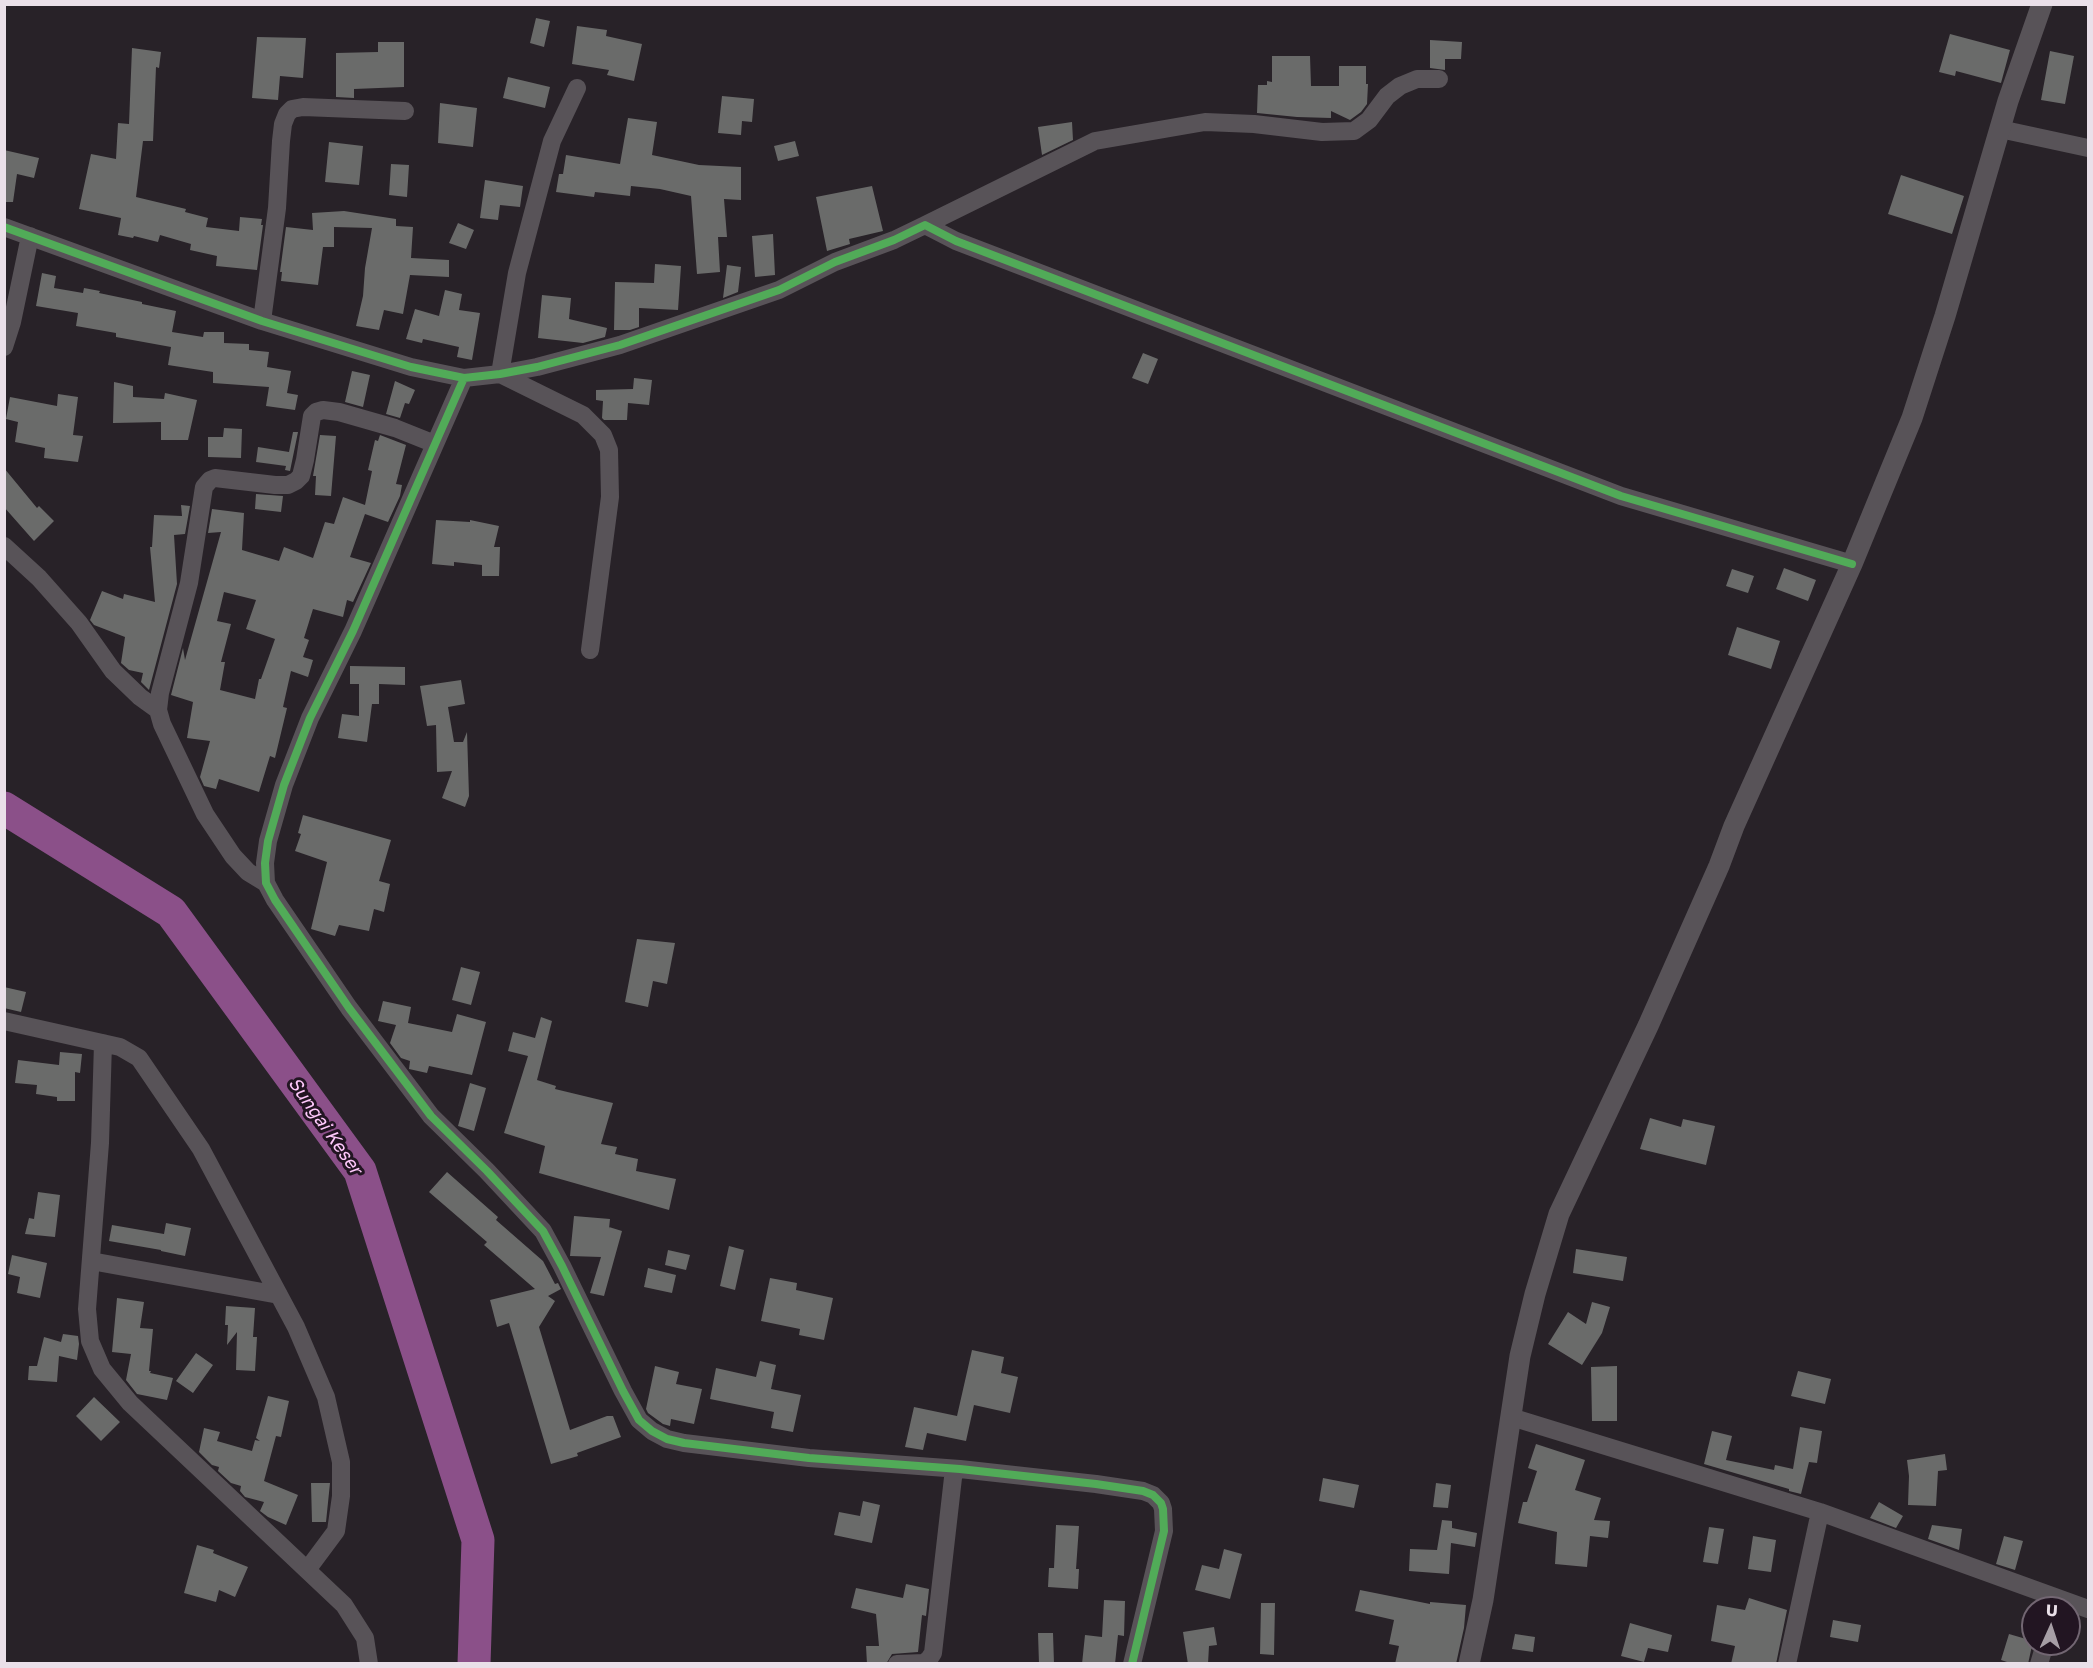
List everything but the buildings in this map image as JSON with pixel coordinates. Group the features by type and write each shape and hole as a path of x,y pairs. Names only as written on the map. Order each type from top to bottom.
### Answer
{"street":[{"path":"1469,1664 1483,1600 1520,1356 1558,1214 1648,1026 1851,564 1912,418 1945,316 2000,129 2042,4"},
{"path":"4,227 262,321 411,367 464,378 500,375 621,345 768,294 836,262 894,240 1095,141 1205,122 1254,124 1322,132 1354,131 1369,120 1388,96 1400,86 1417,79 1439,79"},
{"path":"500,375 517,273 549,152 577,88"},
{"path":"262,321 277,208 283,123 287,114 292,109 303,107 405,111"},
{"path":"2000,129 2088,148"},
{"path":"925,225 937,233 967,245 1621,496 1851,564"},
{"path":"4,347 12,322 30,236"},
{"path":"500,375 583,415 603,435 609,450 610,497 590,650"},
{"path":"464,378 353,631 310,718 284,785 268,841 265,863 266,884 349,1008 431,1116 543,1231 622,1391 639,1420 668,1439 702,1446 810,1458 954,1469 1143,1491 1153,1495 1161,1503 1164,1531 1132,1664"},
{"path":"266,884 248,872 233,856 205,814 162,724 158,710 160,693 189,583 204,487 207,482 215,478 275,485 288,485 296,481 301,476 305,460 312,417 316,412 323,410 339,412 395,428 435,444"},
{"path":"4,546 39,578 79,623 113,671 140,697 158,710"},
{"path":"4,1021 120,1047 139,1058 201,1149 296,1327 326,1397 341,1462 341,1496 336,1531 307,1570"},
{"path":"103,1043 100,1143 87,1309 90,1341 102,1370 130,1403 344,1605 365,1638 369,1664"},
{"path":"91,1261 279,1295"},
{"path":"1511,1417 1820,1512 2038,1596"},
{"path":"897,1664 924,1663 933,1653 954,1469"},
{"path":"1787,1664 1820,1512"}],"waterway":[{"name":"Sungai Keser","path":"4,808 171,912 360,1171 478,1540 474,1664"}],"cycle path":[{"path":"4,227 262,321 411,367 464,378 537,367 620,345 779,290 835,262 894,240 925,225 956,241 1621,496 1852,564"},
{"path":"464,378 353,631 310,718 284,785 268,841 265,863 266,883 275,900 349,1008 431,1116 543,1231 639,1420 652,1431 667,1439 684,1443 809,1458 960,1469 1096,1484 1143,1491 1153,1495 1161,1503 1163,1509 1164,1531 1132,1664"}]}
